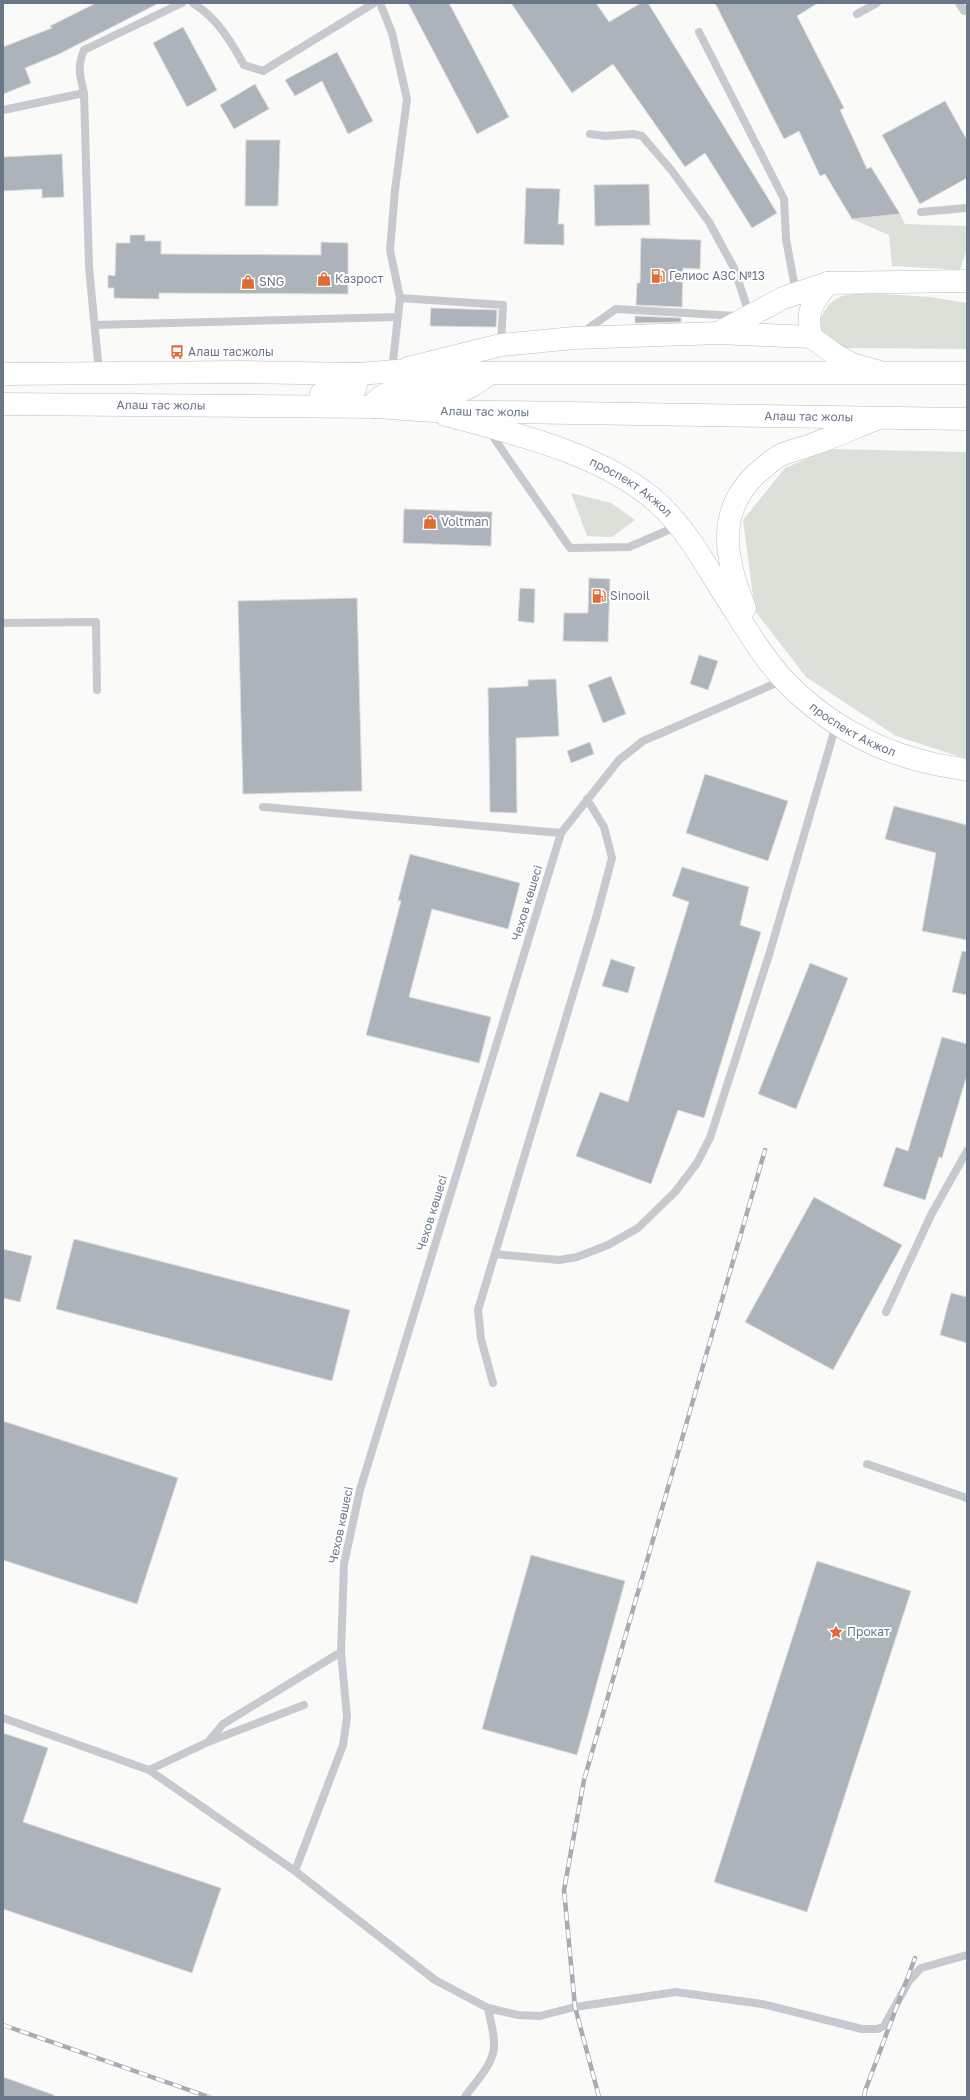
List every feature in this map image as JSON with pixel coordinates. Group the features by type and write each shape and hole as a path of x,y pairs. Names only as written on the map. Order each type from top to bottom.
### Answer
{"main road":[{"path":"719,333 796,293 828,282 967,281"},
{"path":"811,337 808,320 812,304 828,282"},
{"path":"394,371 501,345 574,338 719,333 811,337 836,355 852,364 886,374"},
{"path":"3,374 99,372 358,374 394,371 491,373 967,373"},
{"path":"375,407 376,401 392,390 456,392 470,388 491,373"},
{"path":"194,407 205,397 222,394 349,393 355,389 358,374"},
{"name":"Алаш тас жолы","path":"3,404 194,407 375,407 434,411 967,419"},
{"name":"проспект Акжол","path":"434,411 485,425 563,450 600,466 629,482 657,503 679,525 702,557 762,651 784,680 836,725 881,747 922,761 967,770"},
{"name":"проспект Акжол","path":"762,651 736,587 729,561 727,536 731,516 739,494 755,475 778,456 878,418"}],"lane":[{"path":"99,372 89,267 84,93 79,71 79,61 84,50 182,3"},
{"path":"193,3 201,8 224,30 244,64 263,71 374,3"},
{"path":"380,3 392,33 407,99 394,190 390,250 400,298 397,317 394,371"},
{"path":"857,14 877,3"},
{"path":"959,3 964,11 967,9"},
{"path":"699,32 784,199 786,239 796,293"},
{"path":"3,110 84,93"},
{"path":"574,338 616,309 750,317 734,268 709,222 672,171 642,136 633,134 605,136 590,134"},
{"path":"921,212 967,208"},
{"path":"400,298 503,305 501,345"},
{"path":"94,325 397,317"},
{"path":"485,425 570,548 629,547 679,525"},
{"path":"3,622 96,622 97,690"},
{"name":"Чехов көшесі","path":"296,1871 343,1745 347,1717 341,1652 344,1564 360,1490 561,833 619,760 643,741 784,680"},
{"path":"495,1254 559,1260 576,1257 608,1245 638,1228 675,1192 697,1163 710,1138 767,962 836,725"},
{"path":"493,1383 480,1339 478,1310 596,918 612,858 604,827 587,799"},
{"path":"263,807 561,833"},
{"path":"886,1312 931,1215 967,1151"},
{"path":"867,1464 967,1498"},
{"path":"208,1742 223,1724 341,1652"},
{"path":"149,1770 208,1742 304,1705"},
{"path":"3,1718 149,1770 296,1871 435,1980 488,2008 518,2015 540,2016 575,2007 676,1992 762,2004 862,2029 878,2029 884,2026 909,1981 921,1968 967,1955"},
{"path":"465,2097 488,2065 493,2054 495,2044 488,2008"}],"shaded area":[{"path":"900,214 905,224 967,226 967,248 960,270 892,266 889,235 852,219"},
{"path":"865,293 931,297 967,303 967,349 845,348 825,338 818,324 826,308 836,299 841,297"},
{"path":"830,449 967,452 967,759 896,736 806,677 755,611 743,520 785,468"},
{"path":"571,493 611,503 635,520 612,537 587,536"}],"building":[{"path":"96,3 159,3 59,54 25,68 31,83 3,94 3,47 52,28 50,26"},
{"path":"408,3 449,3 509,117 477,134"},
{"path":"511,3 596,3 609,22 641,3 648,3 777,213 752,228 705,153 685,167 613,64 572,93"},
{"path":"715,3 818,3 797,16 844,108 840,110 867,169 871,167 900,214 852,219 825,174 820,176 799,131 784,139"},
{"path":"183,27 217,90 187,107 153,43"},
{"path":"337,52 373,121 348,134 322,81 295,96 285,80"},
{"path":"255,84 269,109 234,129 220,105"},
{"path":"945,101 967,140 967,178 920,204 882,135"},
{"path":"246,140 280,140 278,206 245,206"},
{"path":"62,154 64,197 42,198 42,189 3,191 3,157"},
{"path":"649,184 650,225 595,226 594,185"},
{"path":"526,188 560,189 558,224 564,224 564,245 524,244"},
{"path":"130,235 145,235 145,241 161,241 161,254 321,255 321,242 348,243 348,294 159,293 159,299 114,298 114,288 108,288 108,275 115,276 116,243 130,243"},
{"name":"Гелиос АЗС №13","path":"641,238 701,240 700,269 683,268 682,307 636,305 637,283 640,283"},
{"path":"431,308 497,310 496,327 430,326"},
{"path":"635,316 681,318 681,322 635,323"},
{"path":"404,509 492,512 491,546 403,543"},
{"name":"Sinooil","path":"589,578 610,579 608,642 563,641 564,613 588,613"},
{"path":"520,588 535,589 534,623 518,621"},
{"path":"357,598 362,791 243,794 238,601"},
{"path":"699,655 718,661 708,690 690,684"},
{"path":"611,676 626,714 603,723 588,685"},
{"path":"556,679 559,736 516,738 517,813 490,812 488,688 528,686 528,680"},
{"path":"590,742 594,754 571,763 567,751"},
{"path":"705,774 788,801 768,861 686,833"},
{"path":"894,806 967,825 967,940 922,931 936,853 885,839"},
{"path":"410,854 520,883 508,929 432,909 409,997 491,1017 479,1063 366,1035 401,901 398,900"},
{"path":"682,867 749,887 740,925 761,932 704,1118 678,1110 651,1184 576,1156 600,1092 628,1102 689,902 672,896"},
{"path":"962,951 967,952 967,995 952,992"},
{"path":"611,959 635,967 628,993 602,986"},
{"path":"810,963 848,978 796,1109 758,1094"},
{"path":"942,1037 967,1044 967,1075 942,1158 939,1157 925,1200 883,1186 896,1147 908,1151"},
{"path":"814,1197 902,1245 833,1370 745,1322"},
{"path":"74,1239 350,1310 332,1381 56,1309"},
{"path":"3,1249 32,1256 20,1302 3,1298"},
{"path":"951,1293 967,1297 967,1343 940,1335"},
{"path":"3,1421 178,1478 137,1604 3,1560"},
{"path":"531,1555 625,1581 577,1755 482,1729"},
{"path":"817,1561 911,1591 807,1912 714,1882"},
{"path":"3,1733 48,1748 23,1822 221,1888 192,1973 3,1909"},
{"path":"3,2077 54,2095 53,2097 3,2097"}],"railway":[{"path":"599,2097 575,2007 564,1890 584,1780 765,1150"},
{"path":"864,2097 915,1958"},
{"path":"3,2025 209,2097"}],"place":[{"name":"Гелиос АЗС №13","path":"658,276"},
{"name":"Казрост","path":"324,279"},
{"name":"SNG","path":"248,282"},
{"name":"Алаш тасжолы","path":"177,352"},
{"name":"Voltman","path":"430,522"},
{"name":"Sinooil","path":"599,596"},
{"name":"Прокат","path":"836,1632"}]}
